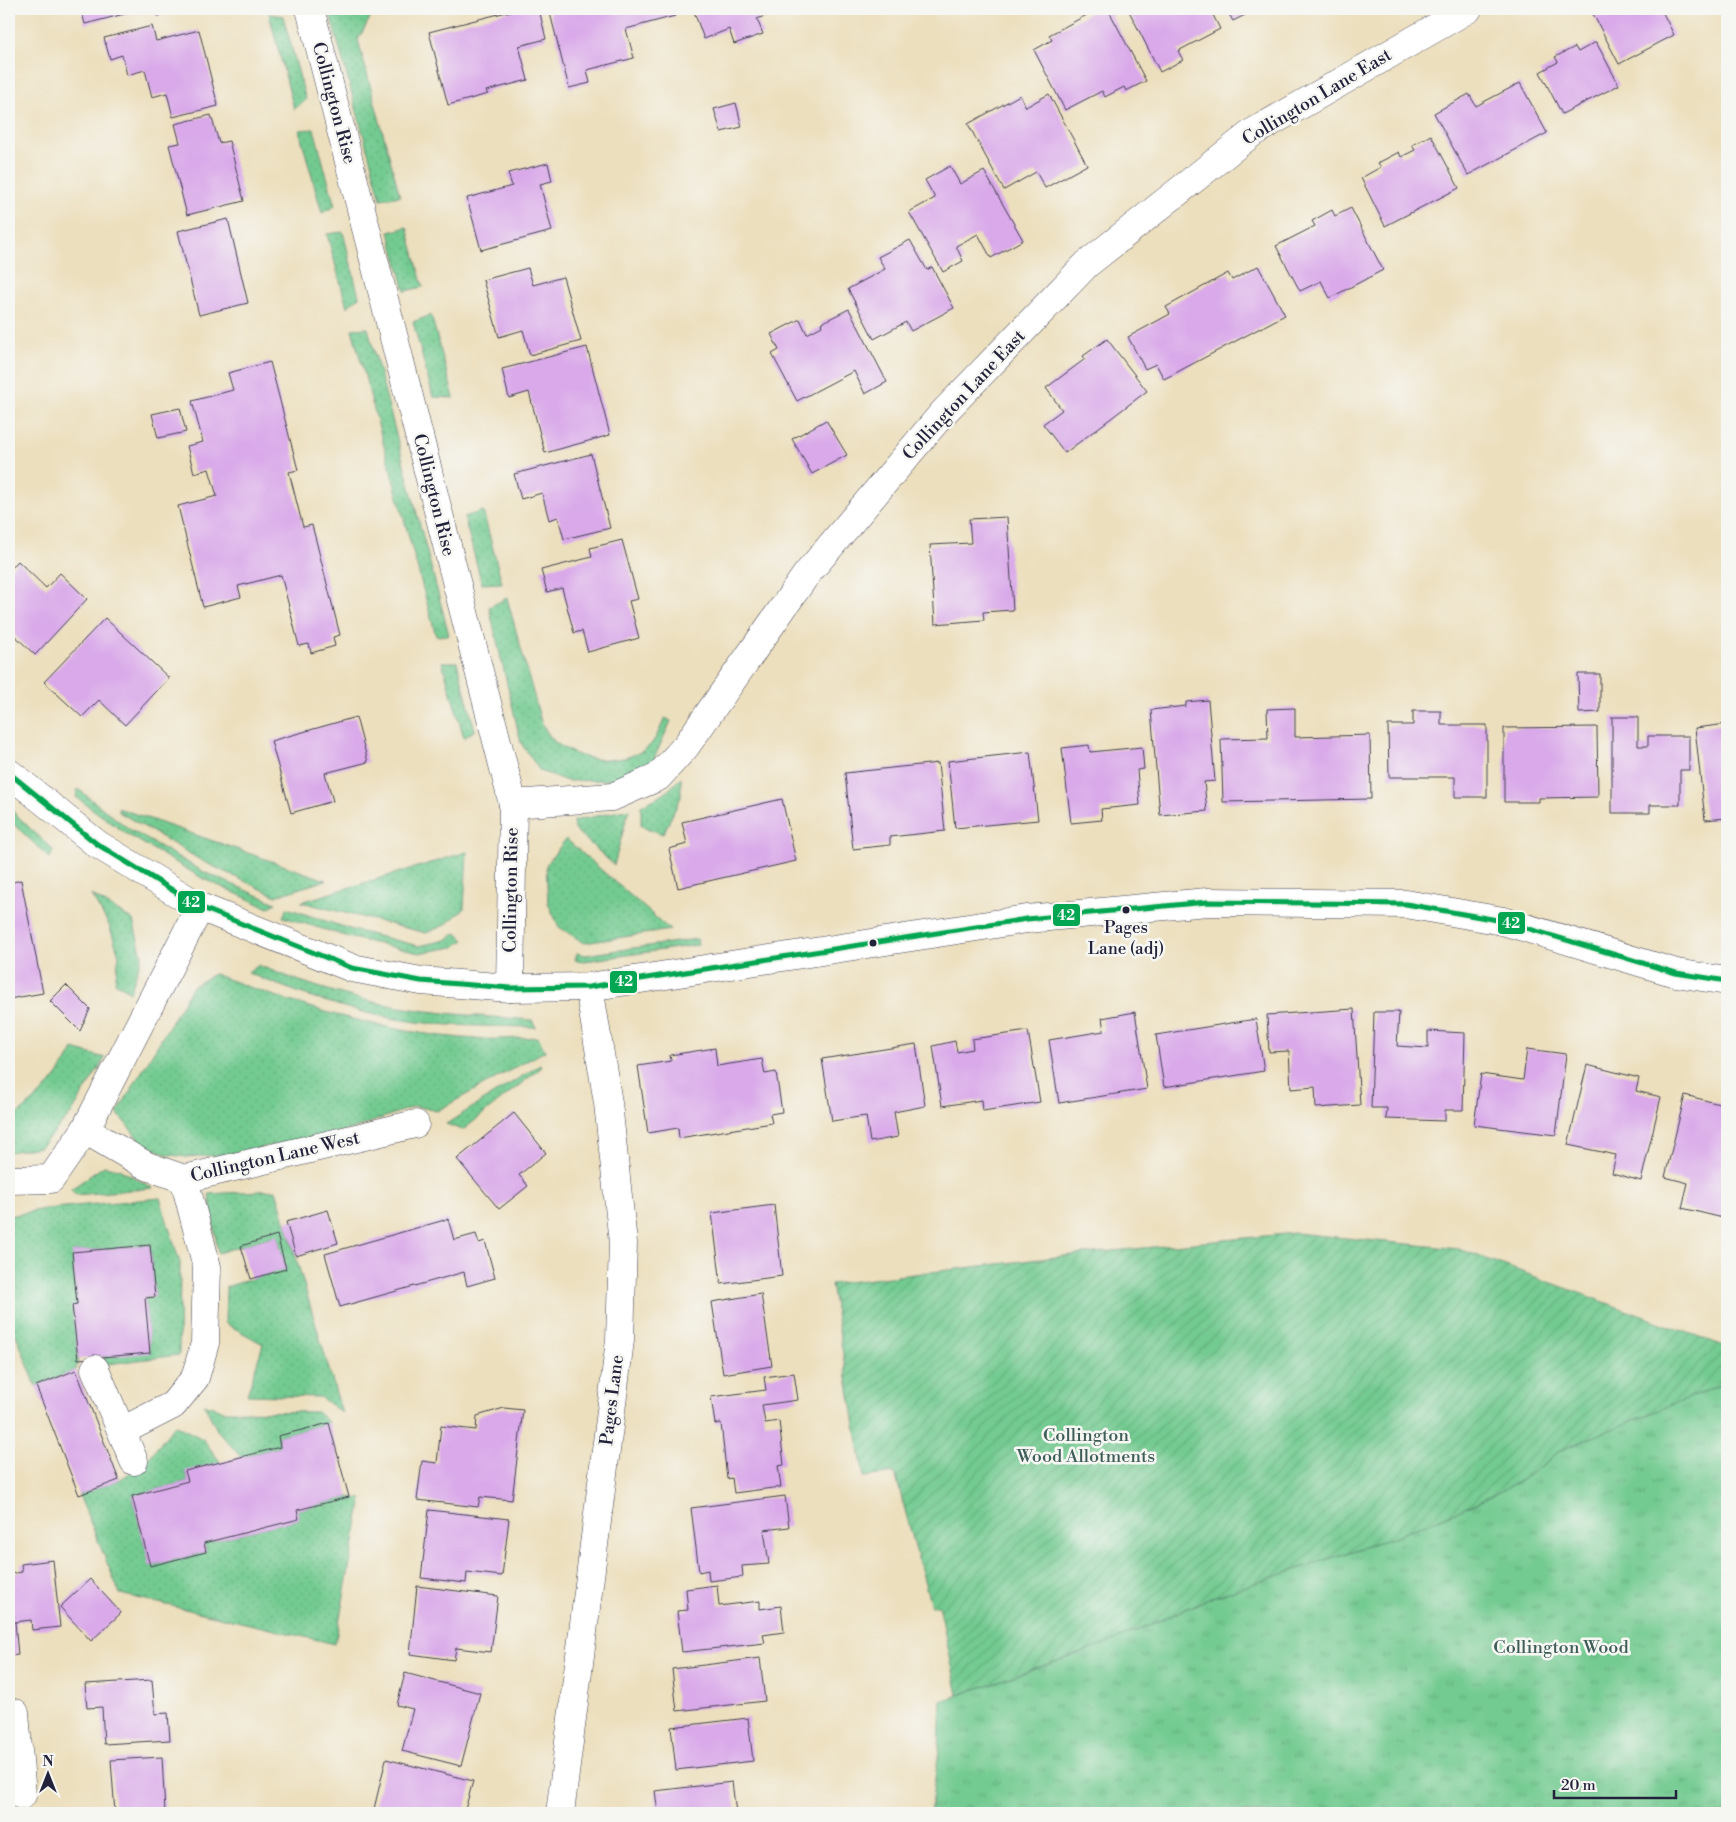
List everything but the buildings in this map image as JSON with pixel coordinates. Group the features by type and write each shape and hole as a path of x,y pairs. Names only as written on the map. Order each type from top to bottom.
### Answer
{"street":[{"name":"Collington Rise","path":"310,9 513,804 510,988"},
{"name":"Collington Lane East","path":"513,804 612,796 658,777 686,746 806,575 942,414 1087,264 1252,133 1468,9"},
{"path":"9,773 97,844 200,907 352,968 421,981 510,988 589,987 1026,919 1207,902 1406,904 1503,921 1676,973 1727,980"},
{"path":"9,1180 51,1179 85,1130 200,907"},
{"name":"Pages Lane","path":"560,1813 620,1340 623,1243 608,1103 589,987"},
{"name":"Collington Lane West","path":"85,1130 147,1166 184,1179 415,1124"},
{"path":"122,1431 173,1404 195,1378 205,1343 207,1267 184,1179"},
{"path":"94,1369 134,1460"},
{"path":"15,1713 14,1759 22,1795"}],"green space":[{"path":"332,9 375,9 358,40 400,196 381,199 330,14"},
{"path":"269,14 283,16 306,100 294,109"},
{"path":"314,129 335,206 322,213 299,130"},
{"path":"407,227 423,287 405,291 389,232"},
{"path":"343,232 359,297 347,307 327,234"},
{"path":"431,315 454,398 433,397 413,322"},
{"path":"368,328 449,635 436,636 352,329"},
{"path":"483,511 502,583 482,584 464,517"},
{"path":"507,598 542,725 552,738 563,747 586,757 612,760 624,758 647,748 658,734 665,718 671,721 652,763 610,780 567,781 540,771 521,743 489,607"},
{"path":"442,662 457,662 475,730 464,738"},
{"path":"681,778 681,797 663,834 641,826 641,806 664,794"},
{"path":"78,789 129,829 204,872 276,903 268,908 202,878 125,833 76,797"},
{"path":"9,808 53,850 50,858 9,820"},
{"path":"118,808 326,880 276,896 204,862 119,812"},
{"path":"629,809 614,865 574,829 573,821"},
{"path":"566,839 670,930 584,943 559,927 548,903 546,865"},
{"path":"467,852 464,909 445,925 426,933 301,902"},
{"path":"91,895 133,920 142,956 130,992 115,982 119,955 109,925"},
{"path":"287,908 353,930 419,946 446,940 457,933 464,940 454,947 419,953 352,938 283,917"},
{"path":"697,939 698,945 585,961 575,960 577,953 585,955"},
{"path":"258,965 317,987 378,1003 433,1012 532,1020 536,1027 462,1026 395,1019 352,1009 310,996 248,973"},
{"path":"214,974 278,997 376,1025 443,1036 477,1039 538,1037 545,1051 437,1111 415,1106 353,1129 222,1155 186,1157 165,1154 141,1142 117,1113 193,986"},
{"path":"73,1049 105,1058 71,1114 40,1147 9,1152 9,1121 46,1089 60,1072"},
{"path":"540,1065 542,1067 463,1130 446,1124"},
{"path":"104,1166 119,1169 153,1188 76,1195 71,1189"},
{"path":"276,1190 342,1413 320,1397 247,1395 263,1344 225,1323 226,1287 286,1268 277,1235 218,1253 209,1194"},
{"path":"160,1198 180,1263 179,1355 107,1364 102,1357 150,1352 145,1298 155,1297 150,1245 73,1252 77,1304 73,1305 78,1359 76,1370 36,1386 9,1317 9,1216 44,1209"},
{"name":"Collington Wood Allotments","path":"1295,1233 1459,1249 1727,1347 1727,1382 1561,1450 1522,1480 1479,1502 1394,1537 1213,1597 1104,1645 958,1695 939,1605 931,1606 895,1473 864,1477 831,1284 1073,1255"},
{"name":"Collington Wood","path":"1727,1382 1727,1813 930,1813 939,1751 941,1701 1104,1645 1213,1597 1394,1537 1479,1502 1522,1480 1561,1450"},
{"path":"204,1404 224,1411 317,1412 329,1423 278,1436 280,1447 241,1457 217,1430"},
{"path":"175,1425 203,1439 221,1463 185,1472 188,1481 132,1496 150,1566 206,1552 204,1543 299,1519 297,1510 349,1497 362,1499 335,1644 120,1594 79,1495 119,1480 145,1463"}],"transit line":[{"name":"42","path":"9,773 97,844 200,907 352,968 421,981 510,988 589,987 1027,919 1207,902 1406,904 1503,921 1676,973 1727,981"}],"place":[{"name":"Pages Lane (adj)","path":"1126,910"}]}
